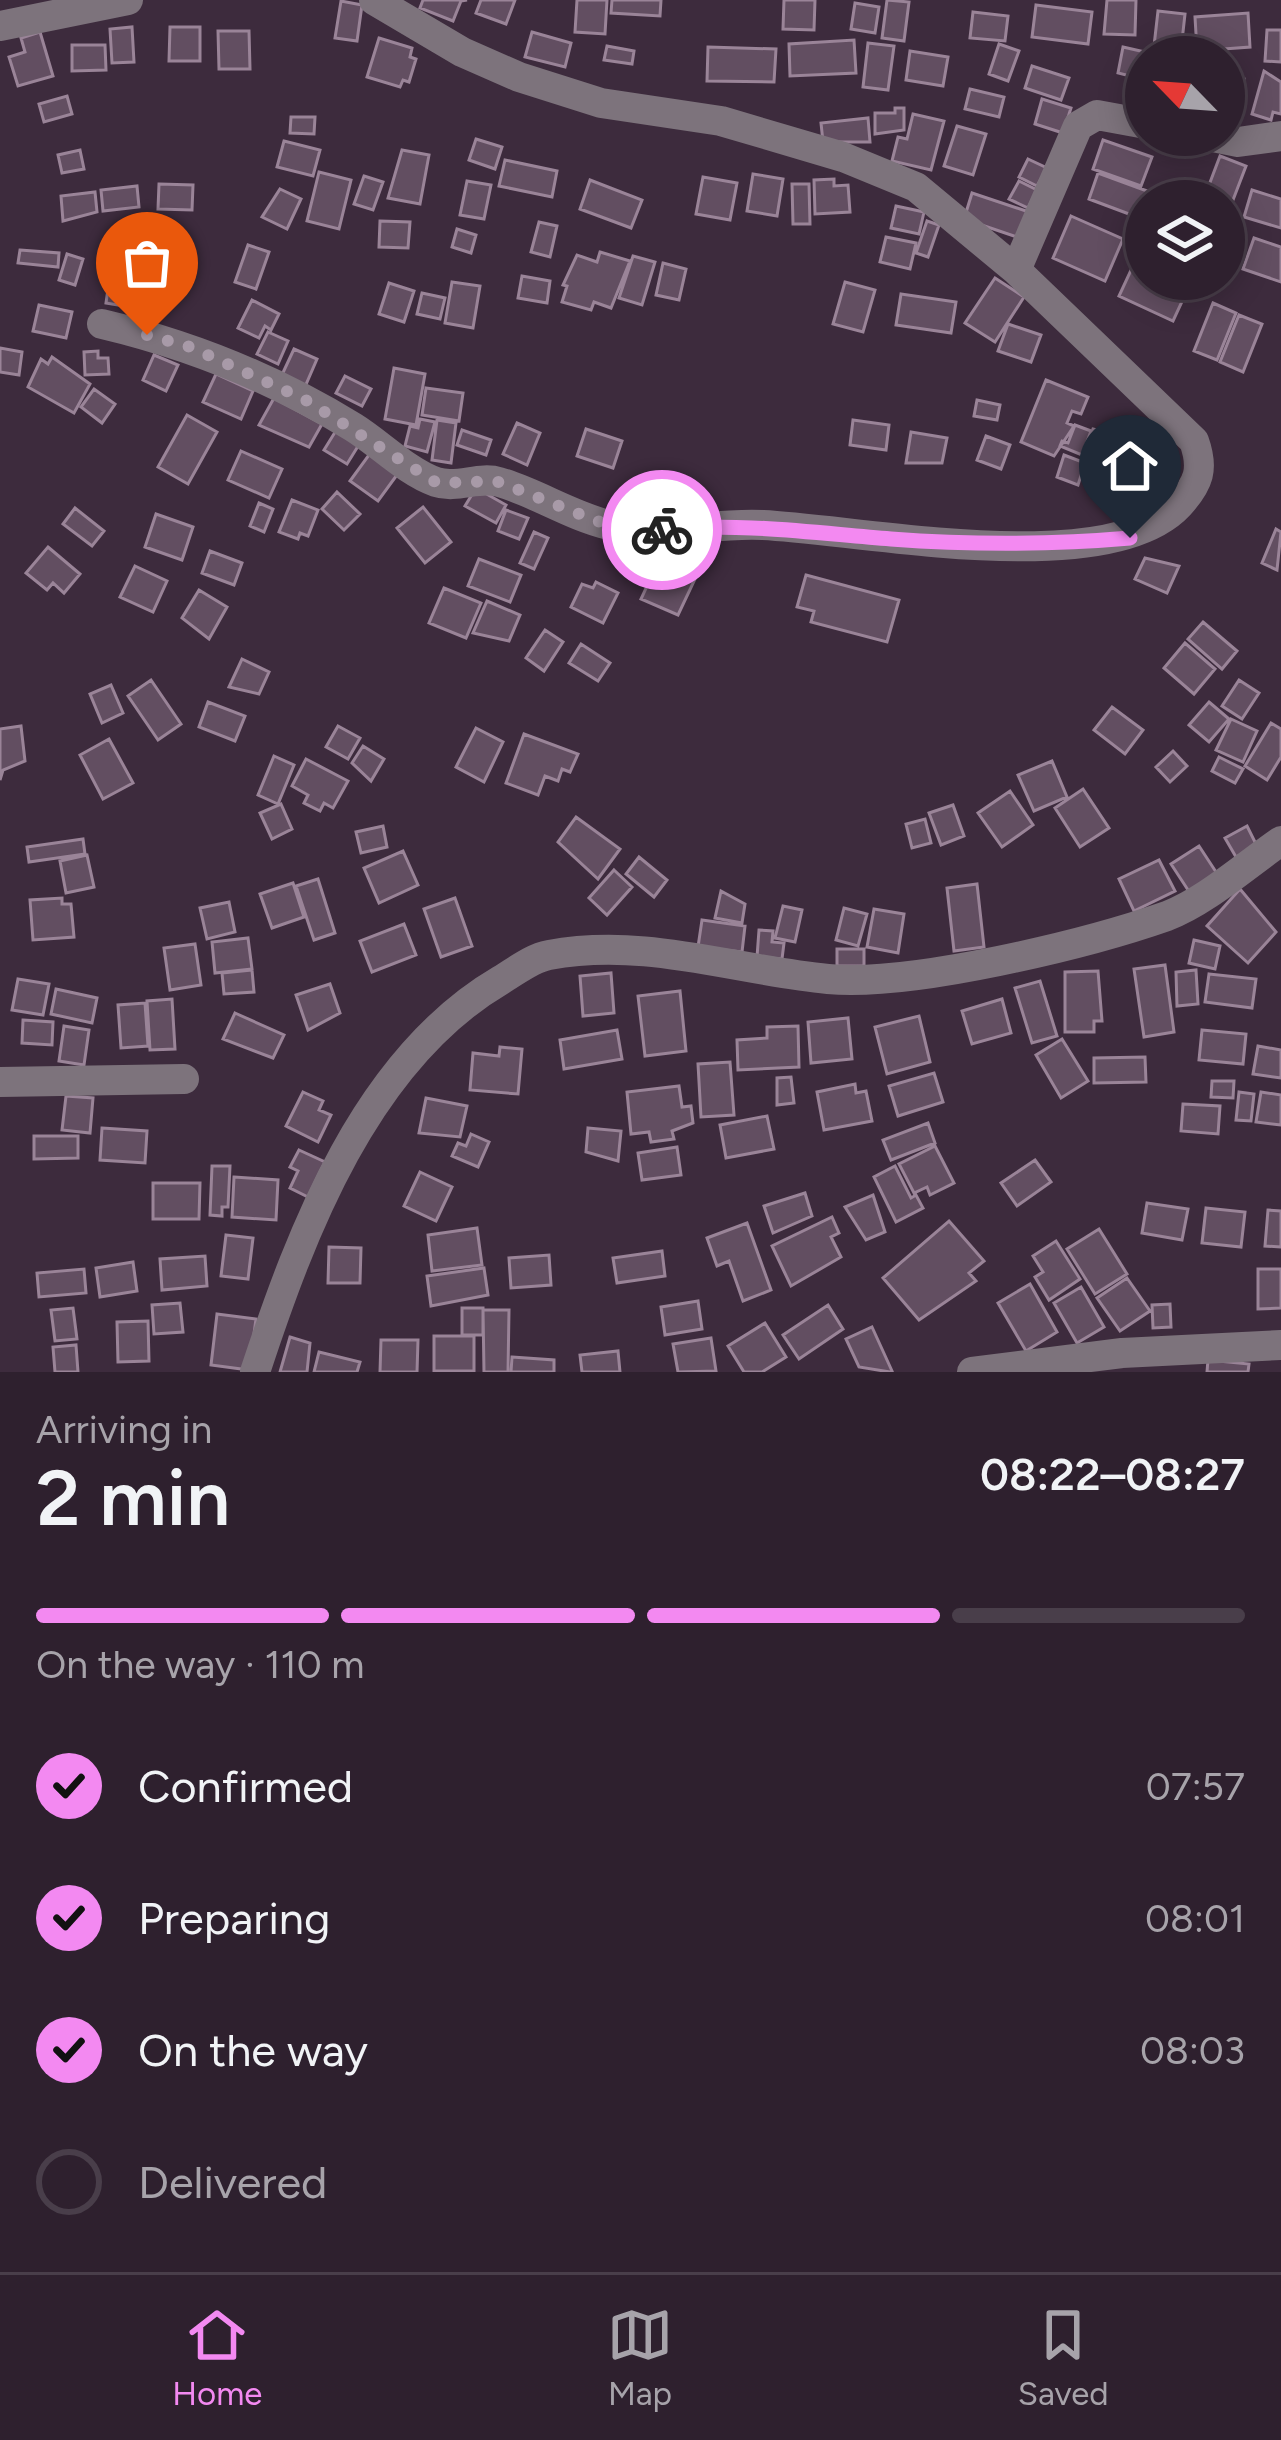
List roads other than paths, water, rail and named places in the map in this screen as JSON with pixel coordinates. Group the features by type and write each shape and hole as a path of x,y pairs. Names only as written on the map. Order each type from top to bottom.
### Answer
{"street":[{"path":"0,26 128,0"},
{"path":"102,324 190,347 237,368 354,428 437,483 496,481 610,526 660,530 769,525 1003,544 1130,538 1167,518 1195,488 1202,464 1193,441 945,206 885,173 721,121 601,103 519,77 374,0"},
{"path":"1016,269 1078,126 1097,115 1125,120"},
{"path":"1245,141 1281,136"},
{"path":"255,1372 319,1197 368,1114 438,1030 482,991 543,955 604,949 708,956 830,979 937,971 1169,915 1281,842"},
{"path":"0,1082 184,1079"},
{"path":"980,1371 1122,1353 1281,1345"}]}
